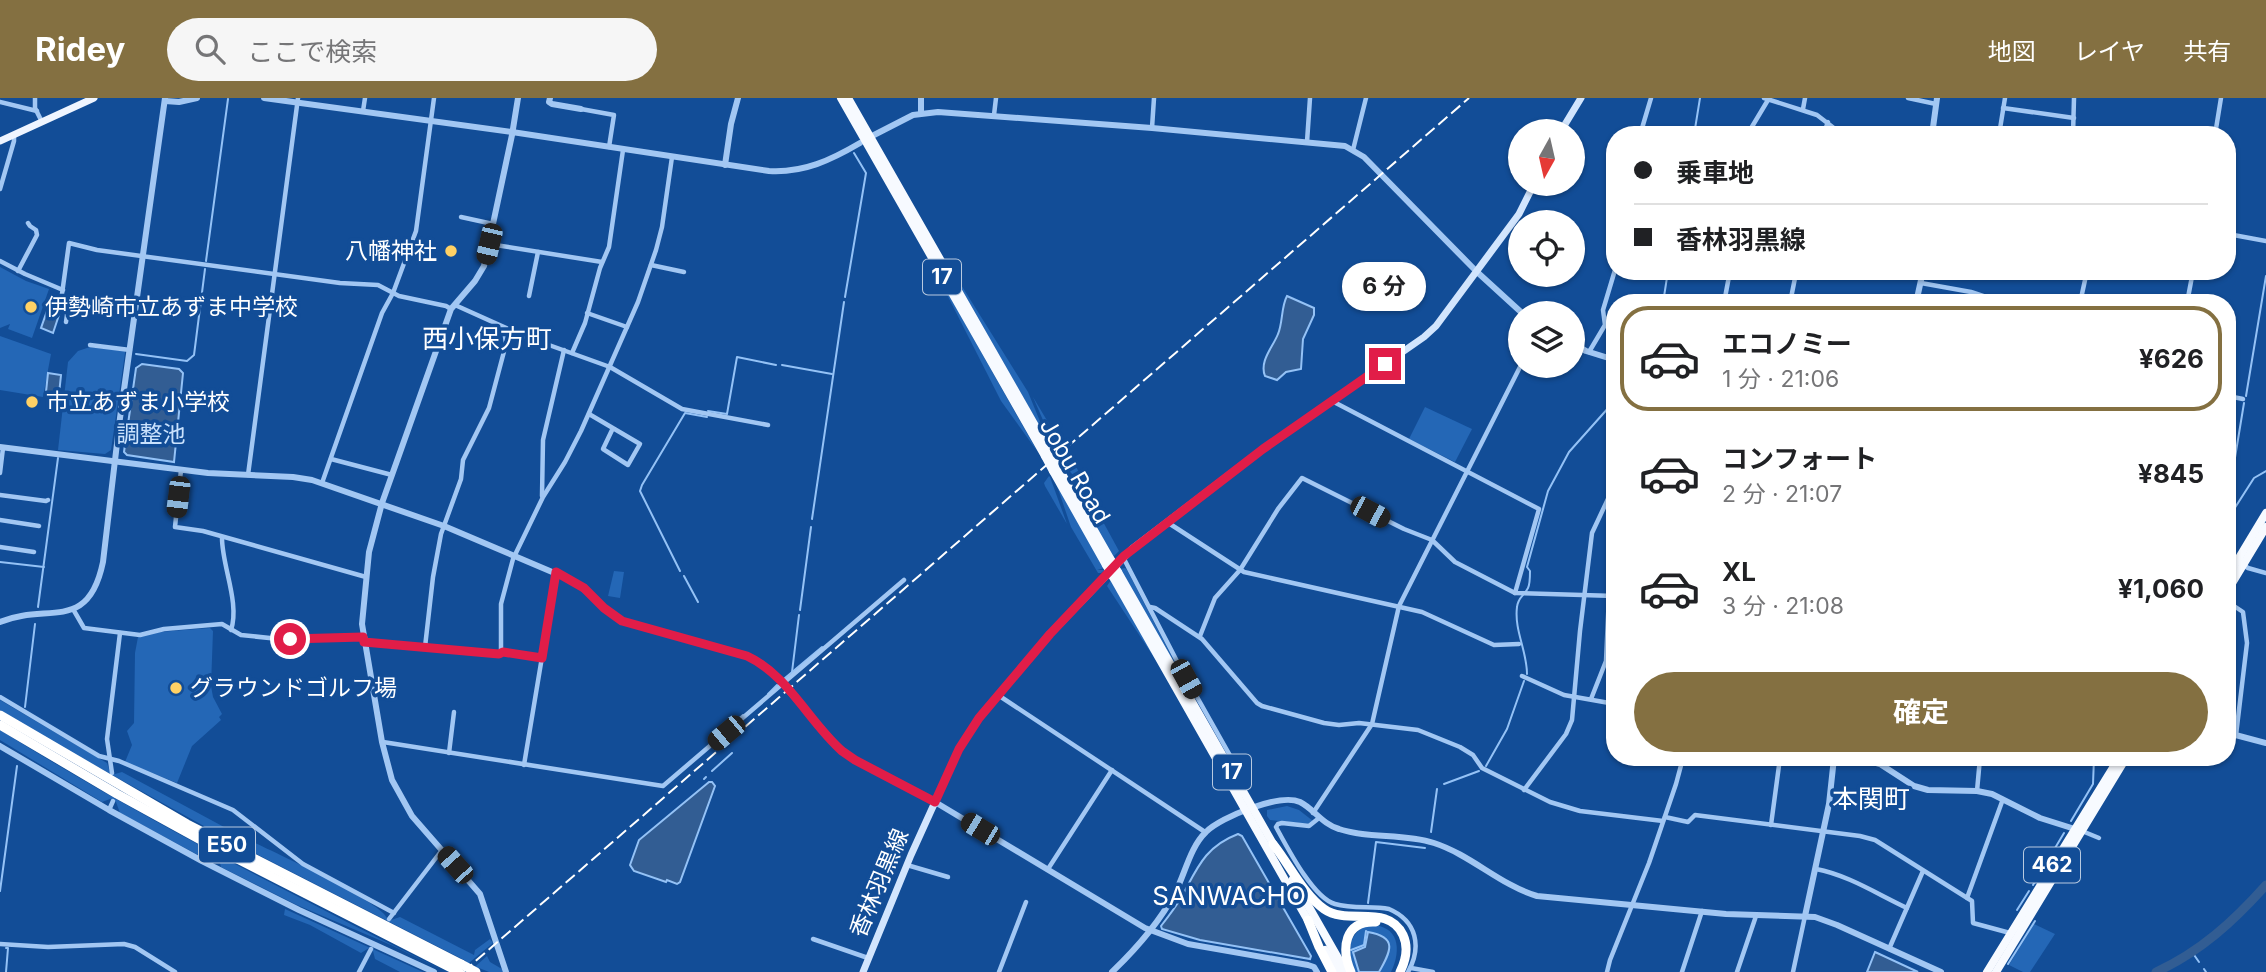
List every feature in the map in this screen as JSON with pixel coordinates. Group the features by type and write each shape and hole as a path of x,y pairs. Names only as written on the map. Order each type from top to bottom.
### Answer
{"highway":[{"name":"Jobu Road","path":"841,98 1108,562 1191,694 1221,747 1250,810 1348,972"},
{"name":"Jobu Road","path":"848,98 1047,454"},
{"path":"2236,570 2266,513"},
{"path":"2236,567 2266,527"},
{"name":"Jobu Road","path":"1116,575 1250,810 1308,920"},
{"name":"E50","path":"0,715 187,824 458,969"},
{"name":"E50","path":"0,725 187,833 458,969 476,972"},
{"name":"462","path":"1996,972 2114,766"},
{"name":"462","path":"1987,972 2121,766"},
{"path":"1273,844 1322,908 1339,916 1380,917 1399,928 1406,947 1404,963 1397,972"},
{"path":"1308,920 1319,947 1335,972"},
{"path":"1348,972 1345,953 1348,935 1360,924 1372,921 1391,927 1399,939 1401,954 1397,972"}],"main road":[{"path":"0,141 94,98"},
{"path":"1568,119 1581,98"},
{"name":"香林羽黒線","path":"863,972 907,865 968,734 1057,626 1124,556 1167,522 1263,449 1424,337 1436,326 1519,214 1528,196"}],"street":[{"path":"35,98 42,122"},
{"path":"0,622 10,618 59,614 73,609 91,594 97,584 103,562 165,99 178,102 197,98"},
{"path":"264,98 298,100 363,112 769,171 794,170 831,160 860,143"},
{"path":"363,112 365,98"},
{"path":"322,483 383,313 416,231 434,98"},
{"path":"506,972 480,894 412,816 401,800 388,769 363,640 362,616 370,545 382,503 453,307 484,267 517,98"},
{"path":"550,98 549,102 552,104 614,115 609,147"},
{"path":"725,165 738,98"},
{"path":"921,98 921,113"},
{"path":"994,115 996,98"},
{"path":"1152,128 1154,98"},
{"path":"1307,142 1310,98"},
{"path":"1353,150 1366,98"},
{"path":"1643,126 1651,98"},
{"path":"1752,126 1767,98 1803,109 1832,126"},
{"path":"1803,109 1805,98"},
{"path":"1908,98 1937,101 1933,126"},
{"path":"2000,126 2005,98"},
{"path":"2074,98 2074,126"},
{"path":"2216,126 2221,98"},
{"path":"248,475 298,100"},
{"path":"0,102 37,111"},
{"path":"2003,108 2074,118"},
{"path":"874,135 905,118 921,113 994,115 1340,145 1364,157 1509,301"},
{"path":"1826,126 1828,122"},
{"path":"0,189 14,141 13,135"},
{"path":"572,353 609,247 623,149"},
{"path":"501,653 501,604 515,554 543,496 569,455 627,327 651,265 662,227 673,157"},
{"path":"461,217 493,223"},
{"path":"18,271 38,233 28,223"},
{"path":"2236,235 2266,241"},
{"path":"66,321 63,290 69,243 144,257 340,283 378,285 393,293 453,307 610,367 682,410 768,425"},
{"path":"489,244 602,262"},
{"path":"529,296 538,252"},
{"path":"0,261 63,290"},
{"path":"651,265 684,272"},
{"path":"1932,280 1977,294"},
{"path":"1589,352 1605,325 1603,310 1606,300"},
{"path":"587,313 627,327"},
{"path":"425,647 433,577 444,526 461,479 463,460 489,408 506,344 504,328"},
{"path":"90,345 131,350"},
{"path":"543,496 542,440 564,350"},
{"path":"1585,350 1606,357"},
{"path":"1313,813 1372,724 1399,606 1514,378"},
{"path":"2236,398 2243,399"},
{"path":"1332,401 1539,509 1515,593"},
{"path":"589,414 614,428 640,444 628,465 603,449 614,428"},
{"path":"0,473 2,447 181,470 293,477 322,483 444,526 556,572 584,588 622,621 747,656 768,668 842,751 855,760 935,802 1150,931 1196,945 1308,965 1318,972"},
{"path":"331,459 393,475"},
{"path":"181,470 175,527 198,530 366,577"},
{"path":"1200,636 1215,598 1240,570 1278,509 1302,478 1404,529 1432,540 1455,562 1515,593 1606,596"},
{"path":"0,495 46,501 48,499"},
{"path":"1524,790 1568,730 1572,720 1592,533 1606,503"},
{"path":"0,520 39,526"},
{"path":"1167,522 1240,570 1422,612 1486,643 1519,644"},
{"path":"222,538 233,610 232,630"},
{"path":"0,547 34,552"},
{"path":"1124,556 1191,694"},
{"path":"2236,561 2266,573"},
{"path":"524,765 556,572"},
{"path":"382,742 663,786 904,580"},
{"path":"1150,607 1200,636 1262,706 1324,723 1372,724 1418,730 1452,743 1472,755 1482,768 1524,790 1571,809 1688,822 1695,815 1860,835 1875,840 1967,898 1973,903 1973,923 2011,933"},
{"path":"2236,607 2243,612 2247,636 2236,708"},
{"path":"73,609 83,628 120,633 140,635 164,629 222,624 243,635 279,639 363,640 542,658"},
{"path":"112,773 107,739 120,633"},
{"path":"1591,699 1606,660"},
{"path":"1522,676 1560,693 1606,702"},
{"path":"998,695 1205,832"},
{"path":"0,697 99,756 119,761 233,810 303,864 394,913"},
{"path":"449,753 454,712"},
{"path":"2236,735 2266,743"},
{"path":"0,746 202,861 292,907 434,972"},
{"path":"1221,747 1232,759"},
{"path":"1608,972 1681,766"},
{"path":"1771,825 1779,766"},
{"path":"1793,972 1824,831 1833,766"},
{"path":"1883,766 1905,782 1923,789 1978,791 2003,799 2040,818 2099,838"},
{"path":"1978,791 1980,766"},
{"path":"1048,869 1112,770"},
{"path":"1967,898 2003,799"},
{"path":"1112,972 1136,948 1170,902 1197,843 1205,832 1219,822 1279,800 1302,804 1331,826 1344,830 1433,842 1524,892 1537,896 1756,916 1805,916 1829,921 1941,972"},
{"path":"109,810 113,801"},
{"path":"1319,818 1310,826 1282,823 1276,827 1313,886 1327,901 1396,912 1410,925 1416,937 1417,948 1409,970 1433,972"},
{"path":"389,919 442,850"},
{"path":"907,865 948,877"},
{"path":"1816,869 1849,879 1907,908"},
{"path":"1889,948 1923,872"},
{"path":"999,972 1026,902"},
{"path":"1682,972 1702,911"},
{"path":"1737,972 1756,916"},
{"path":"813,939 868,958"},
{"path":"0,944 48,947 124,944 135,947 175,972"},
{"path":"359,972 371,949"}],"shaded area":[{"path":"948,265 1028,392 1048,441"},
{"name":"伊勢崎市立あずま中学校","path":"0,267 26,281 49,289 32,338 8,329 10,324 0,328"},
{"path":"933,267 1037,451 1001,401"},
{"path":"1287,296 1314,308 1314,315 1303,339 1301,369 1286,372 1277,380 1265,376 1264,365 1280,329"},
{"path":"47,311 59,315 53,333 41,328"},
{"path":"0,336 51,354 43,397 0,390"},
{"path":"90,347 125,351 111,450 105,454 58,450 68,362 78,351"},
{"path":"142,364 179,369 183,373 174,462 127,455 124,452 136,368"},
{"path":"48,373 61,375 59,394 46,392"},
{"path":"1033,397 1058,439 1055,448"},
{"path":"1425,407 1472,429 1455,462 1409,439"},
{"path":"1068,461 1074,463 1096,504 1064,464"},
{"path":"1066,473 1095,507 1119,551 1113,557"},
{"path":"1050,477 1067,524 1045,486"},
{"path":"1056,483 1104,568 1097,570 1105,570 1101,573 1098,573 1071,527"},
{"path":"1120,569 1127,570 1189,690"},
{"path":"614,571 624,572 620,598 608,596"},
{"path":"1111,580 1161,668 1107,586"},
{"name":"グラウンドゴルフ場","path":"210,628 213,631 211,686 213,697 222,714 219,717 221,720 192,746 177,783 125,762 132,745 127,731 134,723 135,653 138,637 159,632"},
{"path":"0,700 107,763 110,772 122,772 224,827 230,838 238,835 319,874 365,899 391,920 400,917 474,955 475,950 490,939 493,943 458,972 466,961 229,840 53,742 0,710"},
{"path":"0,730 165,826 446,972 297,905 221,867 219,858 208,859 200,856 120,813 116,802 110,799 102,802 0,740"},
{"path":"709,782 715,786 680,882 666,882 634,871 630,865 639,840"},
{"path":"1287,806 1299,810 1313,821 1309,824 1270,820 1267,816 1267,810"},
{"path":"1238,834 1242,836 1311,956 1310,959 1200,940 1162,929 1161,926 1209,852"},
{"path":"285,909 423,972 400,972 375,959 369,948 361,953 310,925 284,915"},
{"path":"2034,924 2055,934 2030,972 2023,972 2009,965"},
{"path":"1368,925 1378,926 1392,933 1397,947 1391,972 1355,972 1351,945 1356,933"},
{"path":"1368,932 1378,934 1388,941 1387,958 1379,972 1359,972 1353,952 1365,947"},
{"path":"1875,952 1918,972 1867,972"},
{"path":"487,956 490,962 503,972 489,972 479,968 469,972"}],"waterway":[{"path":"1695,126 1700,98"},
{"path":"206,261 228,99"},
{"path":"845,297 866,173 854,153"},
{"path":"136,354 187,361 194,355 205,269"},
{"path":"2246,396 2266,276"},
{"path":"1664,294 1667,280"},
{"path":"812,519 844,302"},
{"path":"708,411 727,414 737,357 776,365"},
{"path":"782,365 832,374"},
{"path":"2236,452 2244,403"},
{"path":"1527,674 1517,624 1517,607 1529,586 1530,571 1527,567 1548,491 1569,452 1606,410"},
{"path":"680,571 640,491 685,413 707,417"},
{"path":"38,607 58,458"},
{"path":"2236,506 2254,478 2266,471"},
{"path":"800,610 811,527"},
{"path":"0,562 44,567"},
{"path":"684,576 698,602"},
{"path":"792,672 799,615"},
{"path":"25,707 35,624"},
{"path":"785,678 822,647"},
{"path":"1486,766 1507,729 1524,681"},
{"path":"768,694 777,685"},
{"path":"724,731 743,715"},
{"path":"712,771 732,753"},
{"path":"0,891 17,766"},
{"path":"2071,821 2093,784 2094,766"},
{"path":"1444,784 1479,771"},
{"path":"1431,832 1437,789"},
{"path":"2033,885 2064,833"},
{"path":"1368,903 1376,842 1425,848"},
{"path":"2156,972 2216,935 2266,885"},
{"path":"2017,910 2029,891"},
{"path":"2008,964 2035,921"},
{"path":"1351,950 1364,945 1366,931"},
{"path":"6,948 6,972"},
{"path":"2192,952 2199,962"}],"railway":[{"path":"463,972 1469,98"}],"place":[{"name":"八幡神社","path":"451,251"},
{"name":"伊勢崎市立あずま中学校","path":"31,307"},
{"name":"市立あずま小学校","path":"32,402"},
{"name":"グラウンドゴルフ場","path":"176,688"}],"district":[{"name":"西小保方町","path":"487,339"},
{"name":"本関町","path":"1871,799"},
{"name":"SANWACHO","path":"1229,896"}],"route":[{"path":"290,639 363,637 364,642 499,654 503,652 542,658 556,572 584,588 614,617 622,621 747,656 761,663 776,676 842,751 935,802 959,749 979,718 1050,634 1124,556 1263,449 1385,364"}],"park label":[{"name":"調整池","path":"151,434"}]}
